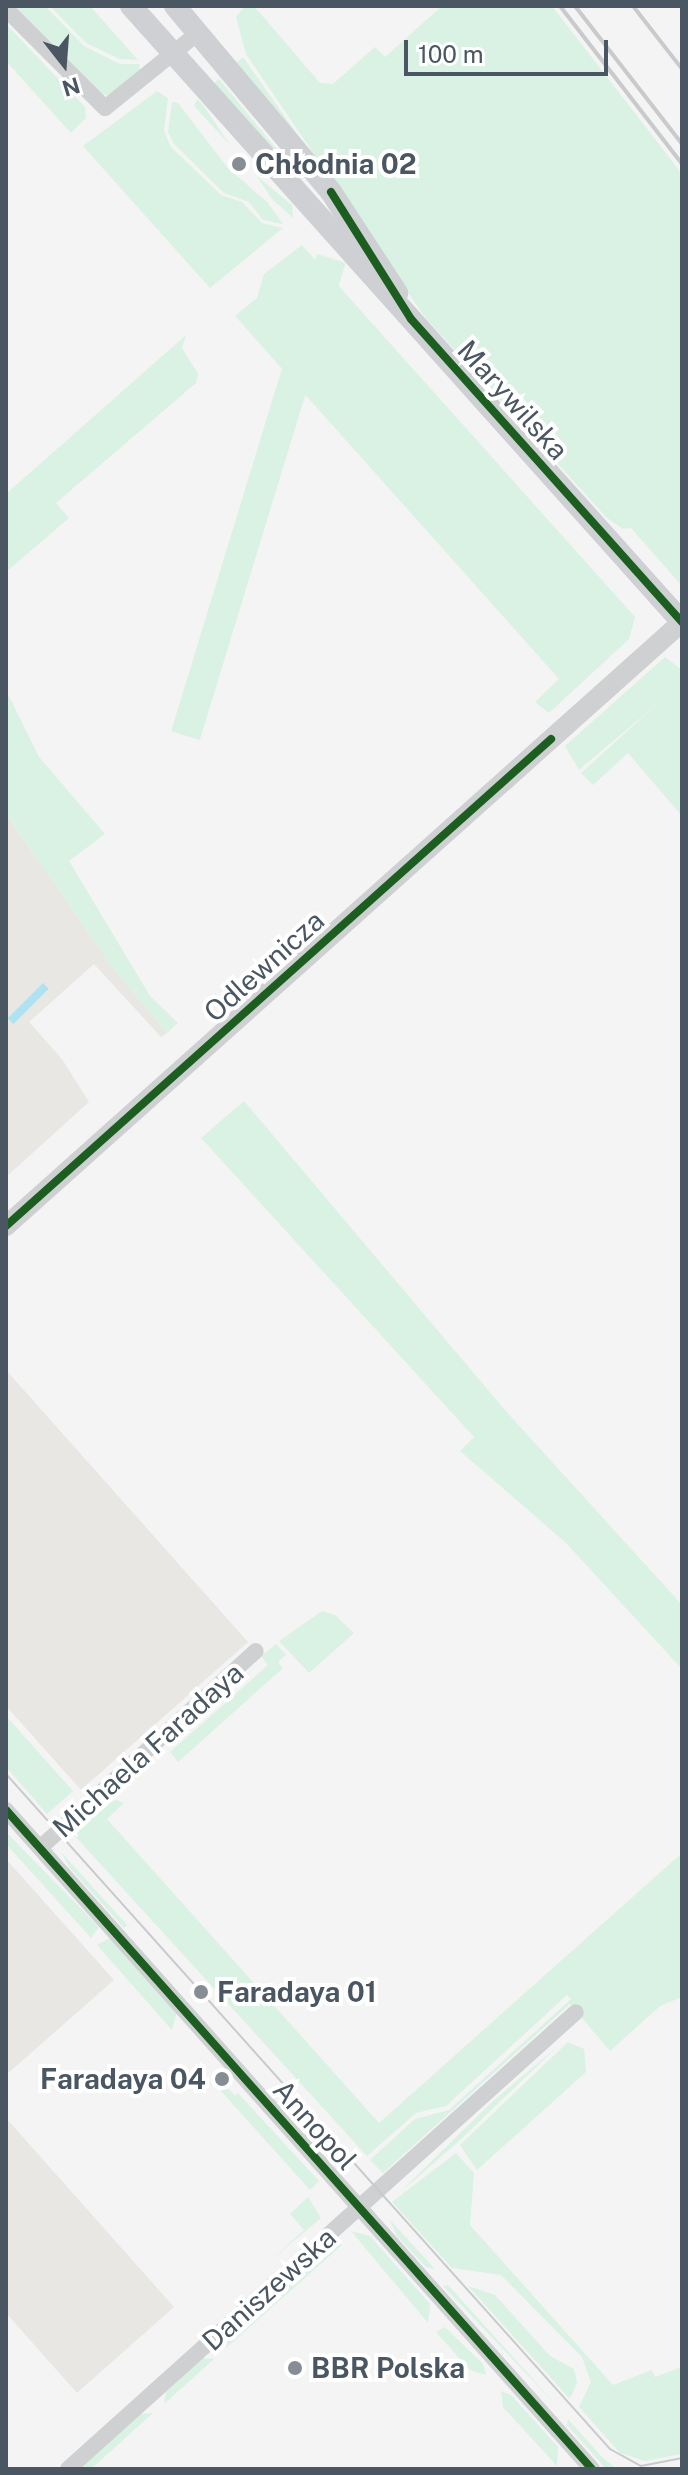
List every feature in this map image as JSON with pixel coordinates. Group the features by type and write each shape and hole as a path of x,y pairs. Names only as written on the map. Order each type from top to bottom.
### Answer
{"main road":[{"name":"Marywilska","path":"131,6 172,56 682,622"},
{"name":"Marywilska","path":"175,6 331,192 411,319"}],"street":[{"path":"6,9 100,107 116,104 198,33"},
{"name":"Odlewnicza","path":"6,1226 682,622"},
{"name":"Michaela Faradaya","path":"40,1848 256,1651"},
{"name":"Annopol","path":"6,1810 592,2469"},
{"name":"Daniszewska","path":"68,2469 576,2012"}],"shaded area":[{"path":"6,814 113,968 167,1033 161,1037 94,964 29,1022 62,1059 89,1102 6,1177"},
{"path":"6,1370 248,1642 81,1790 6,1706"},
{"path":"6,1859 114,1980 6,2075"},
{"path":"6,2118 174,2307 77,2393 6,2313"}],"green space":[{"path":"14,6 45,6 84,46 120,64 139,64 140,71 109,96 98,93"},
{"path":"50,6 90,6 138,60 120,59 86,43"},
{"path":"245,6 254,6 320,83 333,84 375,47 385,57 442,6 552,6 682,174 682,586 631,528 623,529 607,518 424,316 246,54 236,17"},
{"path":"6,24 85,107 86,118 71,133 6,61"},
{"path":"243,57 314,158 236,63"},
{"path":"219,79 367,259 210,87"},
{"path":"157,91 168,98 164,131 171,147 221,195 242,202 262,223 283,228 210,288 83,146"},
{"path":"197,99 203,105 230,145 194,106"},
{"path":"172,102 178,103 227,167 268,203 283,224 263,220 249,202 224,193 174,144 168,132"},
{"path":"257,176 292,205 293,218 271,198"},
{"path":"302,245 635,617 629,639 549,713 535,702 559,679 235,316 257,298 264,274"},
{"path":"317,254 346,263 200,740 171,731"},
{"path":"186,335 182,348 198,374 196,383 56,503 69,518 6,572 6,494"},
{"path":"665,657 682,670 682,683 579,770 565,746"},
{"path":"677,686 682,686 682,816 628,753 593,785 581,773"},
{"path":"6,690 39,757 105,834 69,861 150,996 178,1023 167,1033 113,968 6,814"},
{"path":"244,1101 504,1409 682,1605 682,1669 565,1542 460,1451 474,1437 201,1138"},
{"path":"322,1611 335,1615 354,1633 309,1673 279,1641"},
{"path":"276,1644 286,1655 278,1662 283,1668 178,1762 170,1752 268,1665 261,1656"},
{"path":"6,1716 73,1791 47,1814 6,1767"},
{"path":"116,1800 124,1803 107,1819 379,2123 682,1853 682,1997 660,2006 610,2051 570,2004 383,2173 370,2160 415,2119 449,2110 571,1999 567,1995 446,2106 416,2113 367,2156 74,1835 73,1829 97,1808"},
{"path":"6,1832 99,1927 91,1938 6,1844"},
{"path":"61,1852 127,1925 124,1928 70,1868"},
{"path":"110,1938 177,2012 172,2030 97,1945"},
{"path":"568,2042 584,2049 586,2072 477,2170 460,2145"},
{"path":"558,2046 458,2142 398,2194 493,2101"},
{"path":"226,2086 235,2096 238,2093 319,2181 310,2190 221,2091"},
{"path":"456,2153 474,2173 470,2225 613,2385 652,2370 655,2377 682,2367 682,2454 645,2461 620,2453 579,2407 591,2382 582,2357 501,2275 452,2268 392,2202"},
{"path":"308,2197 321,2218 271,2260 304,2230 290,2214"},
{"path":"389,2219 435,2269 426,2267 397,2236"},
{"path":"351,2231 370,2236 430,2304 428,2323"},
{"path":"338,2237 342,2245 226,2348 229,2335"},
{"path":"448,2285 558,2407 443,2286"},
{"path":"468,2286 495,2295 550,2356 574,2369 577,2382 569,2398"},
{"path":"445,2327 483,2364 486,2375 470,2370 436,2332"},
{"path":"203,2358 214,2359 164,2404 166,2392"},
{"path":"501,2391 511,2395 558,2447 557,2466 503,2407"},
{"path":"153,2413 91,2469 79,2469 141,2414"},
{"path":"568,2419 617,2469 606,2469 567,2425"}],"water":[{"path":"43,983 49,989 13,1024 8,1018"}],"tram line":[{"path":"6,1774 610,2449 641,2466 682,2458"}],"railway":[{"path":"560,6 682,164"},
{"path":"575,6 682,144"},
{"path":"633,6 682,69"}],"cycle path":[{"path":"331,192 411,319 682,622"},
{"path":"6,1226 551,739"},
{"path":"6,1810 592,2469"}],"place":[{"name":"Chłodnia 02","path":"239,164"},
{"name":"Faradaya 01","path":"201,1992"},
{"name":"Faradaya 04","path":"222,2079"},
{"name":"BBR Polska","path":"295,2368"}]}
